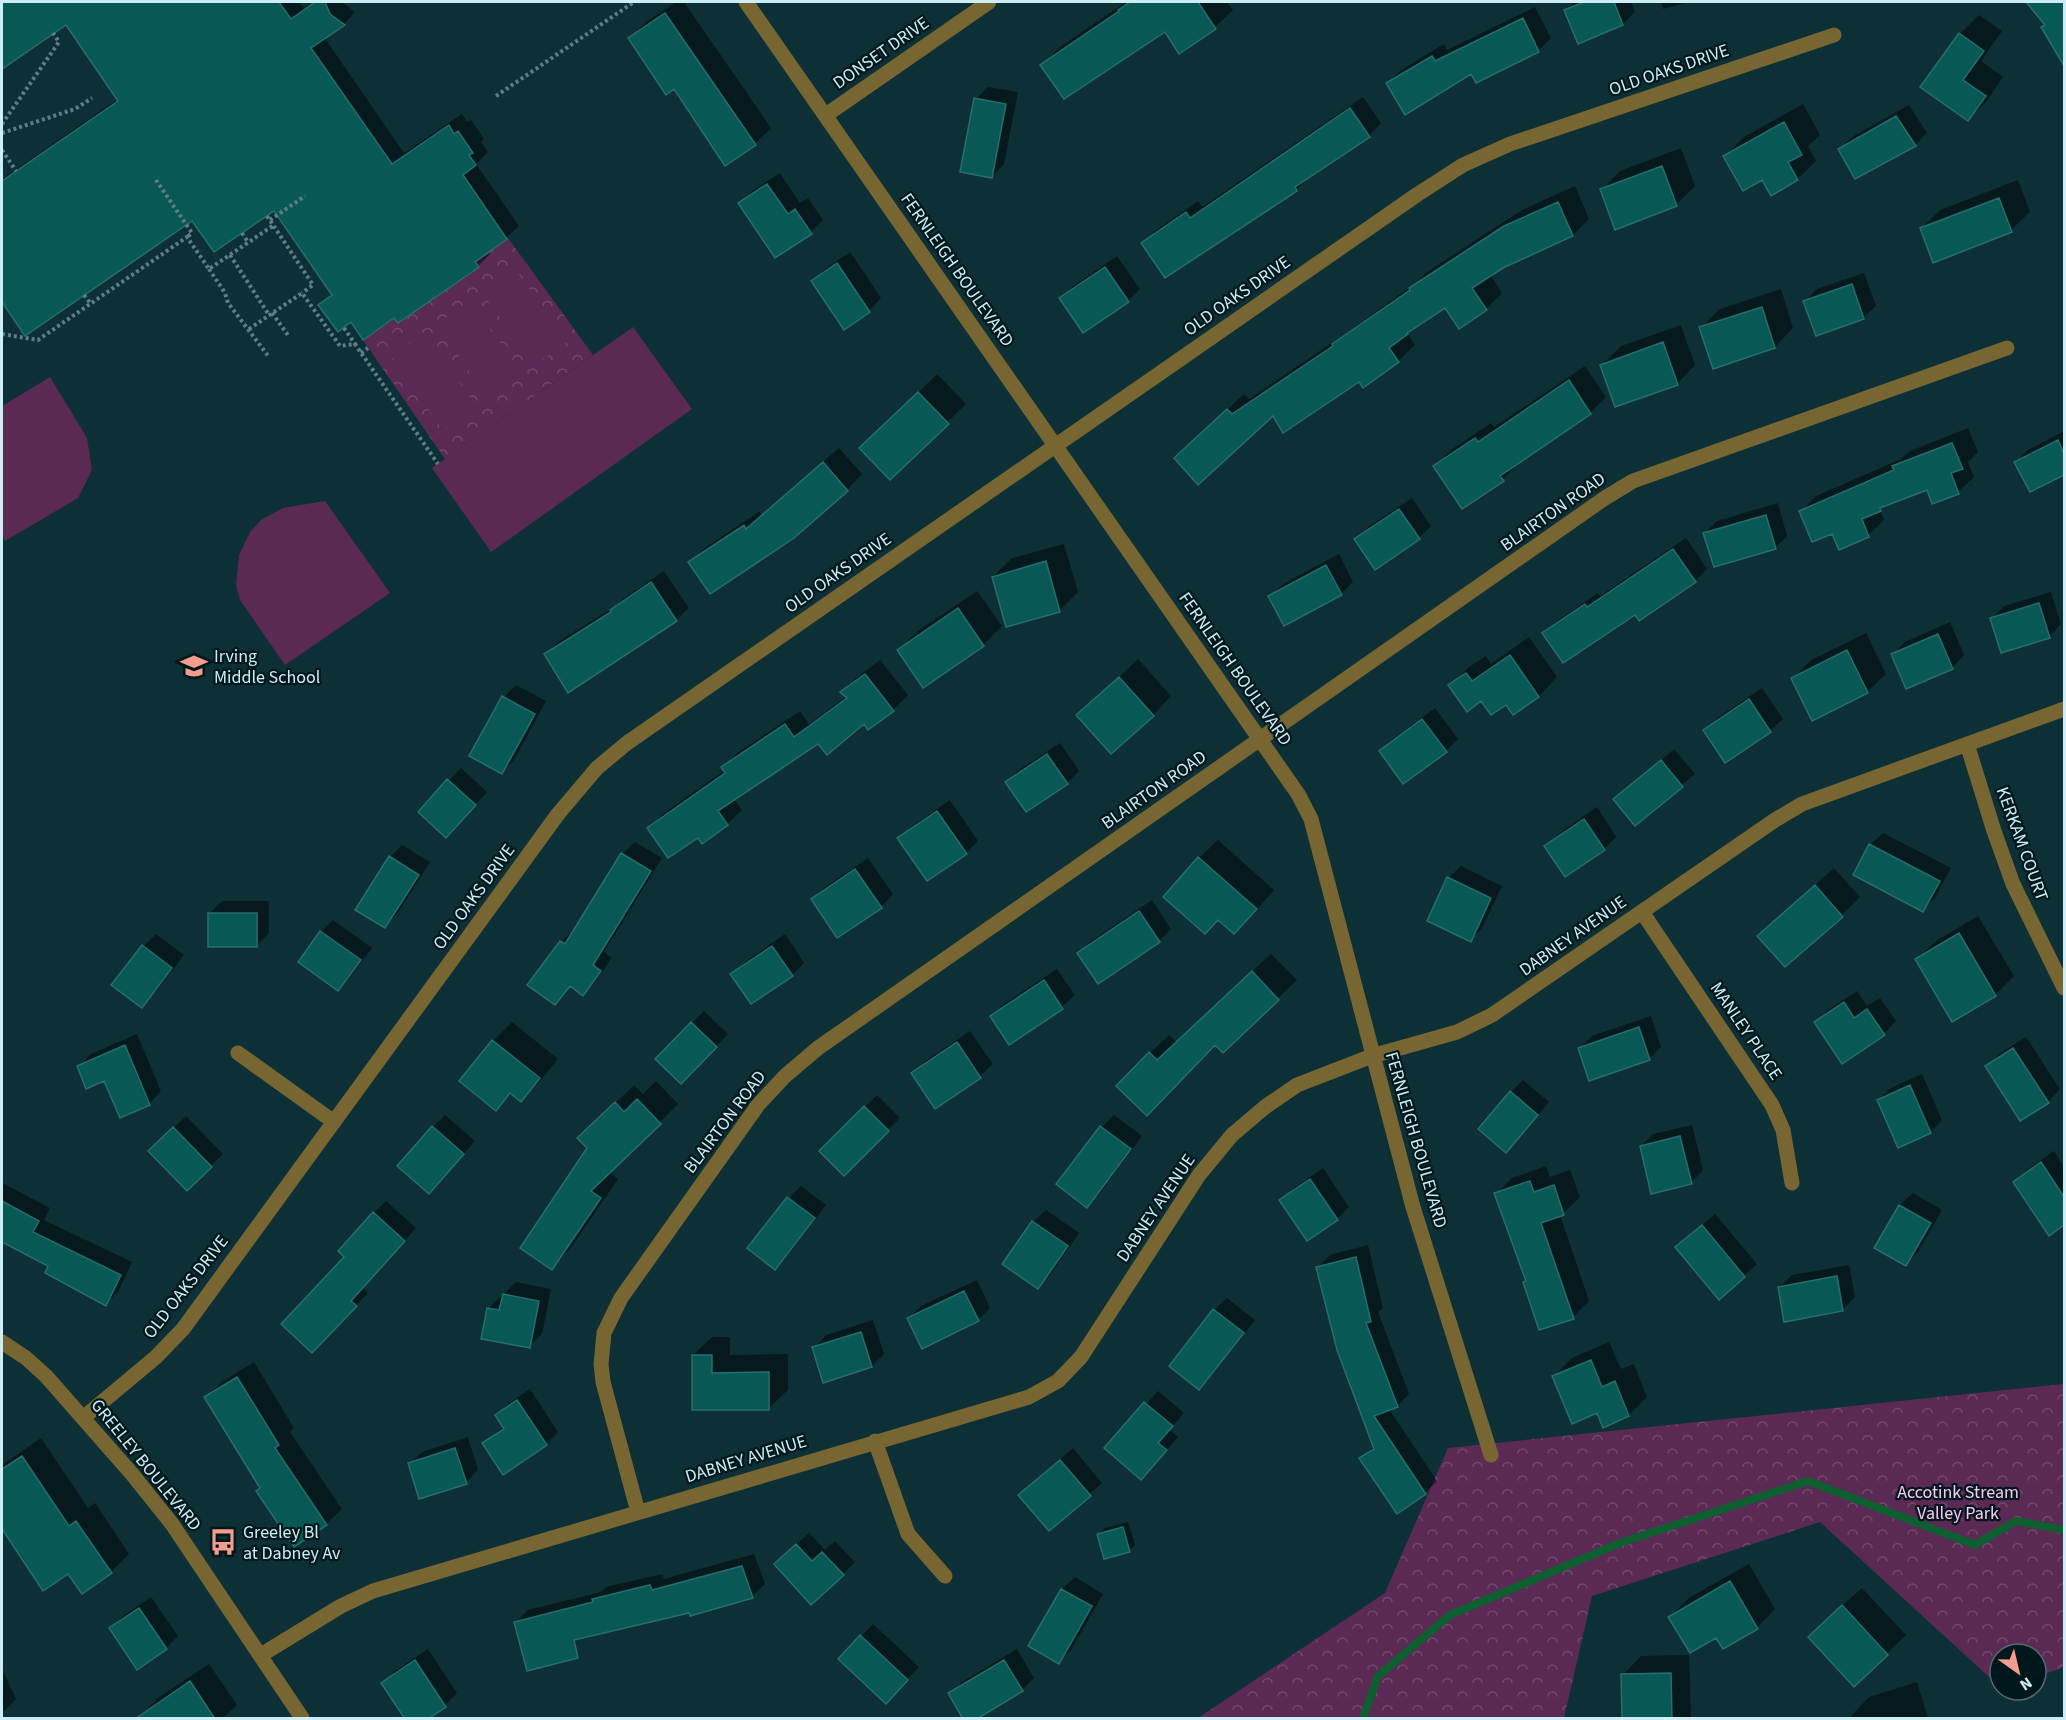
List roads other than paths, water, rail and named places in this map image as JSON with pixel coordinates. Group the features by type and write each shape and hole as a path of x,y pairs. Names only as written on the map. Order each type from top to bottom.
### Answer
{"street":[{"name":"FERNLEIGH BOULEVARD","path":"746,2 1298,794 1311,819 1413,1207 1491,1455"},
{"name":"DONSET DRIVE","path":"826,115 989,2"},
{"name":"OLD OAKS DRIVE","path":"83,1418 156,1358 183,1329 558,814 597,768 627,743 1463,165 1510,144 1834,34"},
{"name":"BLAIRTON ROAD","path":"638,1512 603,1382 601,1364 604,1333 621,1298 758,1105 785,1076 818,1048 1605,498 1633,481 2007,348"},
{"name":"DABNEY AVENUE","path":"261,1655 341,1606 373,1591 1029,1397 1058,1381 1082,1357 1199,1175 1232,1135 1265,1107 1297,1085 1372,1056 1457,1032 1492,1015 1775,820 1802,804 2064,709"},
{"name":"KERKAM COURT","path":"1967,744 2013,884 2064,988"},
{"name":"MANLEY PLACE","path":"1642,912 1772,1105 1783,1130 1792,1183"},
{"path":"237,1053 334,1122"},
{"name":"GREELEY BOULEVARD","path":"2,1342 26,1358 46,1376 132,1474 172,1524 302,1719"},
{"path":"875,1441 908,1534 945,1576"}],"waterway":[{"path":"1363,1718 1378,1676 1450,1615 1620,1543 1808,1481 1975,1545 2016,1521 2064,1530"}],"place":[{"name":"Irving Middle School","path":"194,666"},
{"name":"Greeley Bl at Dabney Av","path":"223,1542"}],"park label":[{"name":"Accotink Stream Valley Park","path":"1958,1502"}]}
